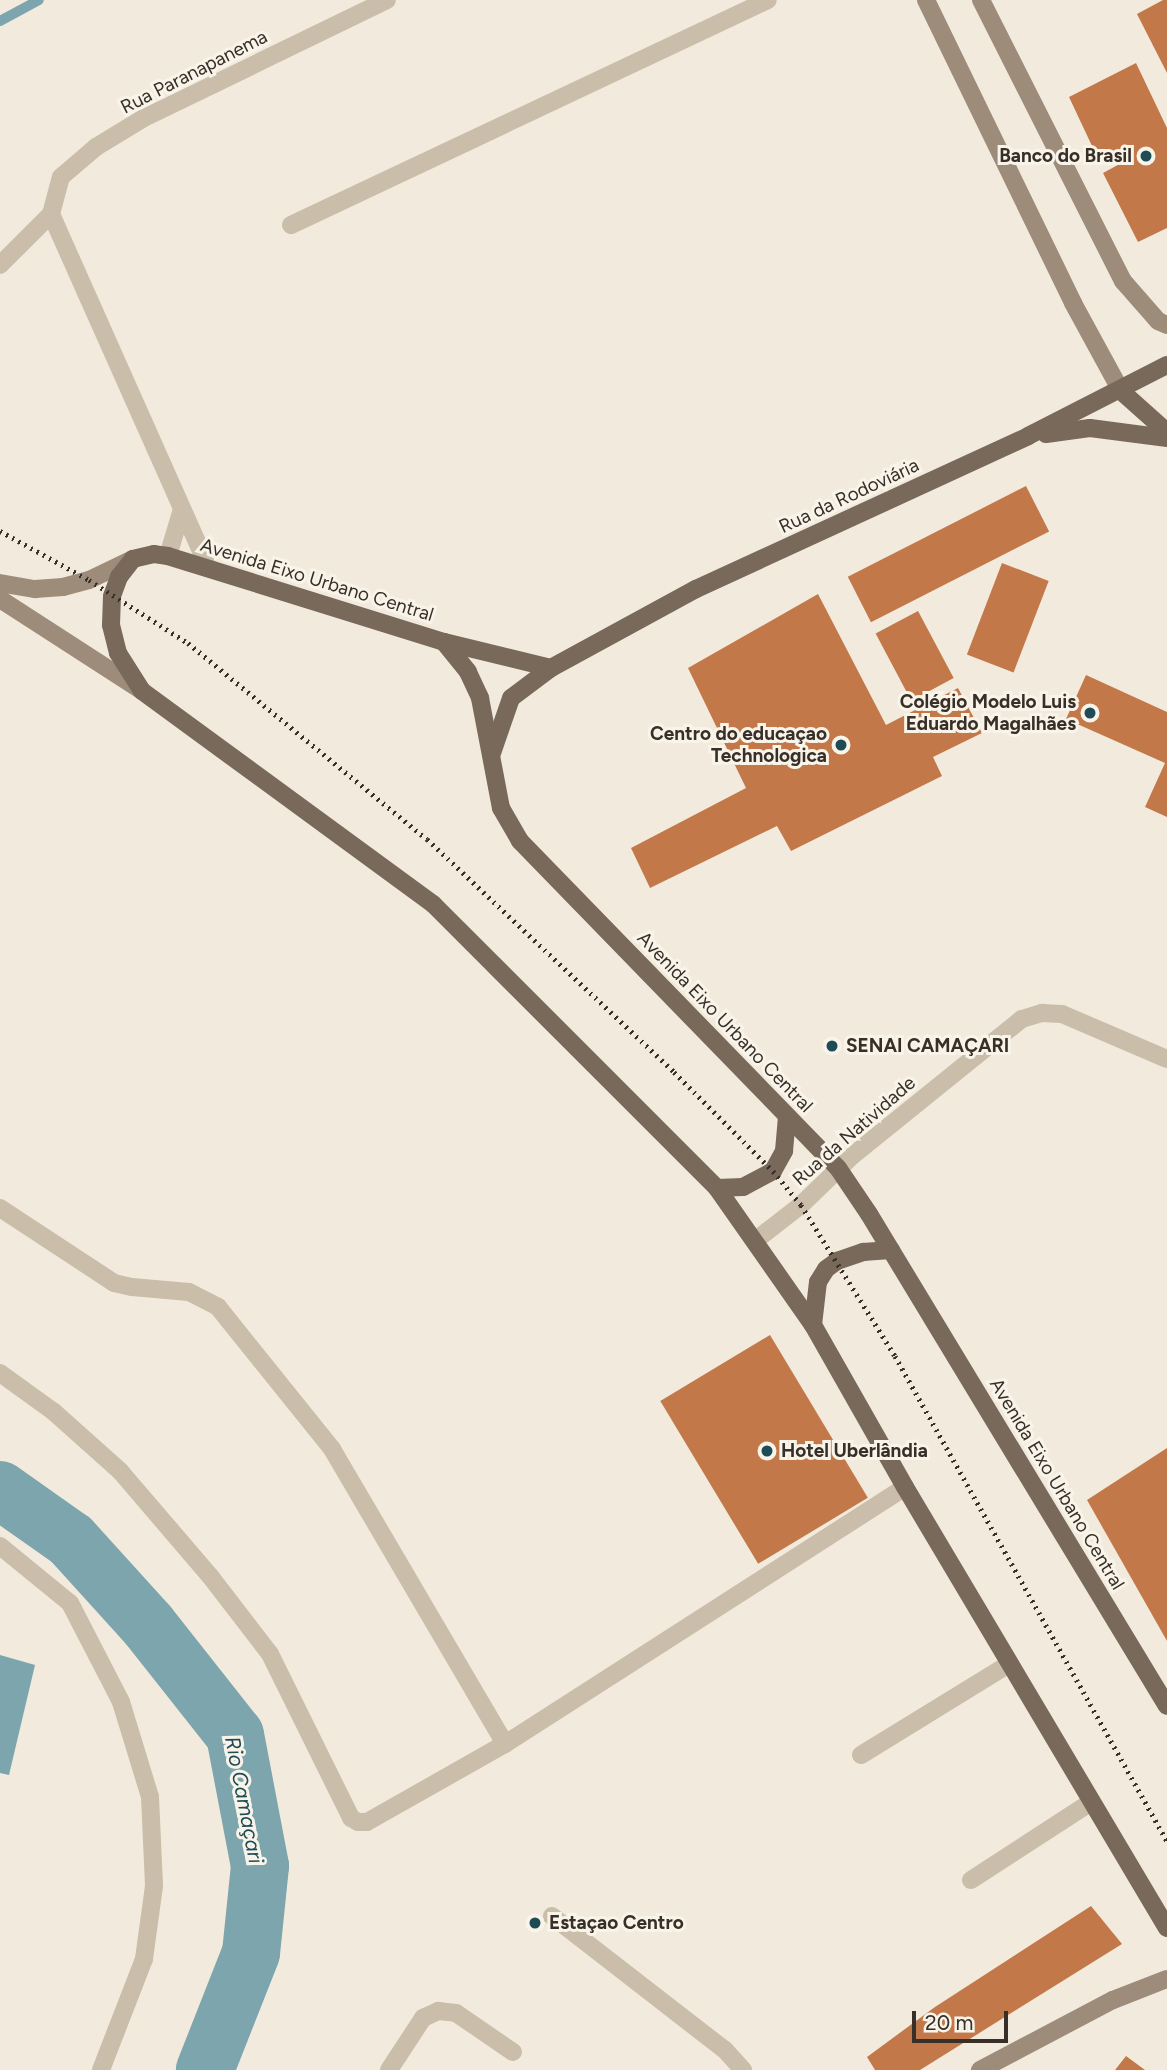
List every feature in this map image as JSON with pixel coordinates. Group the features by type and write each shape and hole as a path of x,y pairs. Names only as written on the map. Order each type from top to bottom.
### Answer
{"main road":[{"name":"Rua da Rodoviária","path":"492,754 511,698 551,668 696,589 1028,436 1121,391 1167,365"},
{"path":"1121,391 1167,432"},
{"path":"1028,436 1090,428 1167,438"},
{"name":"Avenida Eixo Urbano Central","path":"133,559 154,554 168,556 444,642 468,672 480,698 492,754 493,777 502,808 520,841 838,1168 891,1250 1167,1706"},
{"path":"133,559 119,577 112,596 111,625 118,653 142,691 433,904 716,1188 756,1240 813,1325 905,1487 1167,1928"},
{"path":"444,642 551,668"},
{"path":"716,1188 743,1187 773,1171 784,1152 788,1118"},
{"path":"813,1325 818,1282 826,1269 837,1261 863,1252 891,1250"}],"street":[{"name":"Rua Paranapanema","path":"51,214 61,177 96,147 142,119 387,0"},
{"path":"291,225 768,0"},
{"path":"926,0 1073,303 1121,391"},
{"path":"981,0 1123,281 1158,321 1167,325"},
{"path":"0,265 51,214 208,567"},
{"path":"168,556 182,509"},
{"name":"Avenida Eixo Urbano Central","path":"0,583 35,589 63,587 89,580 133,559"},
{"path":"0,599 142,691"},
{"name":"Rua da Natividade","path":"756,1240 801,1205 838,1168 1022,1019 1042,1013 1062,1014 1167,1059"},
{"path":"0,1208 114,1283 189,1292 218,1307 332,1450 505,1744"},
{"path":"0,1373 54,1412 120,1471 211,1576 270,1654 351,1818 367,1822 505,1744 905,1487"},
{"path":"0,1546 70,1603 121,1702 150,1797 154,1886 144,1958 101,2070"},
{"path":"861,1755 1009,1664"},
{"path":"971,1880 1091,1802"},
{"path":"552,1916 725,2050 743,2070"},
{"path":"980,2070 1113,2000 1167,1979"},
{"path":"389,2070 423,2018 438,2011 456,2013 513,2052"}],"water":[{"path":"0,1655 35,1665 9,1775 0,1773"}],"building":[{"path":"1167,0 1167,73 1137,14"},
{"name":"Banco do Brasil","path":"1136,63 1167,128 1167,228 1138,242 1103,173 1127,160 1123,151 1100,163 1069,97"},
{"path":"1026,486 1049,531 871,622 848,577"},
{"path":"1002,563 1049,581 1014,672 967,654"},
{"name":"Centro do educaçao Technologica","path":"818,594 886,725 958,688 982,733 933,757 942,776 791,851 777,826 650,888 631,848 746,788 688,668"},
{"path":"918,611 954,678 911,701 876,634"},
{"path":"1086,675 1167,712 1167,817 1145,807 1165,763 1066,719"},
{"name":"Hotel Uberlândia","path":"770,1335 868,1498 758,1564 660,1401"},
{"path":"1167,1448 1167,1641 1087,1500"},
{"path":"1091,1906 1122,1944 920,2070 875,2070 867,2057 935,2007"},
{"path":"1126,2056 1145,2070 1115,2070"}],"waterway":[{"path":"0,21 39,0"},
{"name":"Rio Camaçari","path":"0,1490 71,1540 148,1625 235,1735 260,1866 251,1953 205,2070"}],"railway":[{"path":"0,531 89,580 188,643 427,839 674,1072 773,1171 801,1205 895,1356 1167,1841"}],"place":[{"name":"Banco do Brasil","path":"1146,156"},
{"name":"Colégio Modelo Luis Eduardo Magalhães","path":"1090,713"},
{"name":"Centro do educaçao Technologica","path":"841,745"},
{"name":"SENAI CAMAÇARI","path":"832,1046"},
{"name":"Hotel Uberlândia","path":"767,1451"},
{"name":"Estaçao Centro","path":"535,1923"}]}
